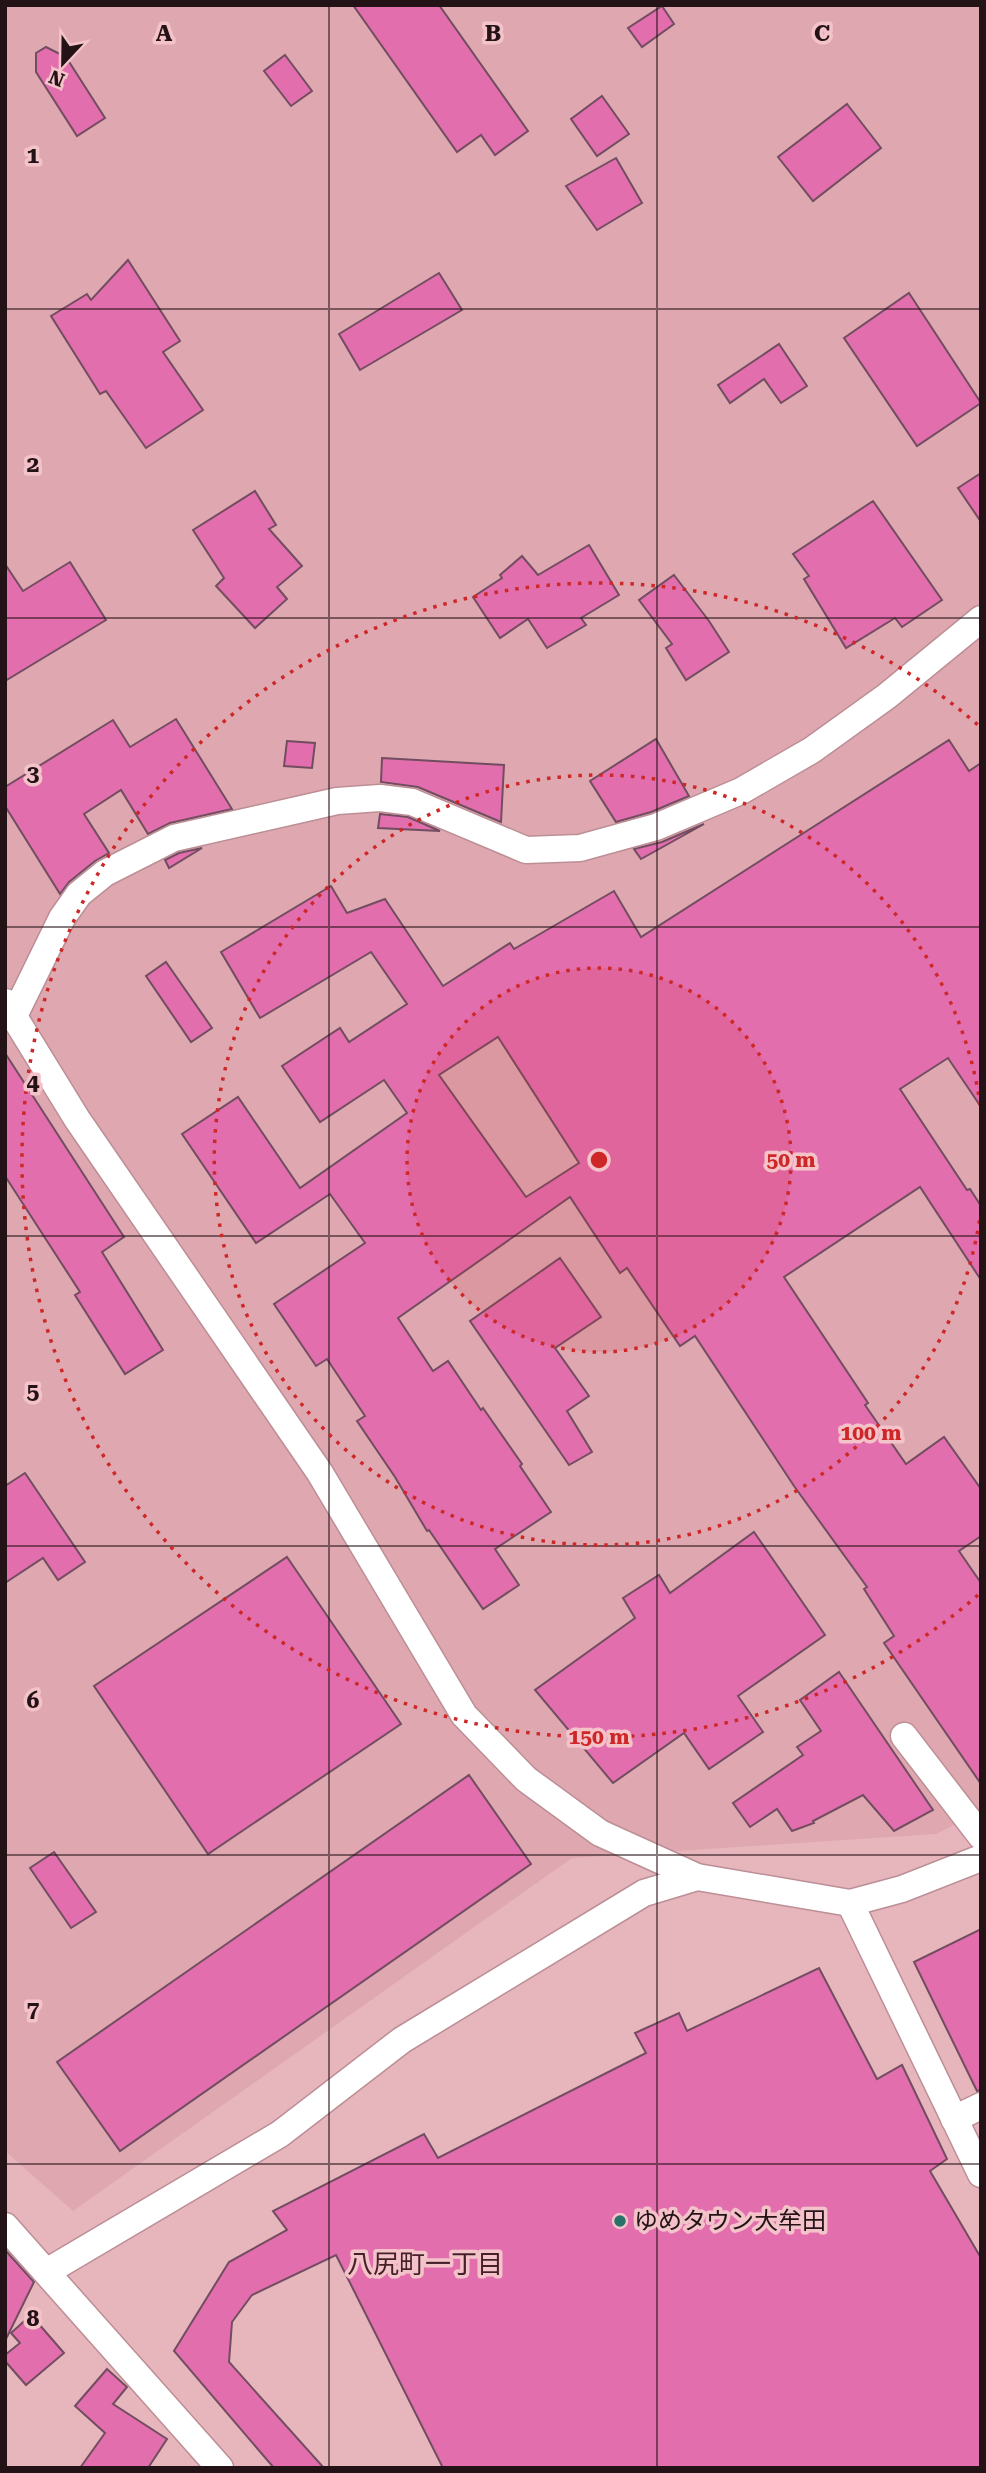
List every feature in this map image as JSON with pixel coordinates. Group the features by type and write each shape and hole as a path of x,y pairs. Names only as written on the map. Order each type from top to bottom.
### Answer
{"street":[{"path":"981,620 887,696 812,750 741,792 656,827 618,838 580,848 526,850 412,803 380,797 337,801 174,838 106,873 79,894 62,918 9,1010 77,1119 320,1473 464,1715 526,1779 600,1833 697,1877 850,1903 902,1889 981,1858"},
{"path":"904,1736 981,1836"},
{"path":"48,2271 280,2134 402,2040 644,1893 697,1877"},
{"path":"850,1903 981,2174"},
{"path":"954,2119 981,2106"},
{"path":"5,2226 48,2271 220,2468"}],"shaded area":[{"path":"5,5 981,5 981,1812 936,1834 572,1858 73,2211 5,2151"}],"building":[{"path":"353,5 439,5 528,131 495,155 481,135 457,152"},
{"path":"662,6 674,24 642,47 628,28"},
{"path":"46,47 66,57 105,118 77,136 36,72 36,53"},
{"path":"285,55 312,91 291,106 264,71"},
{"path":"602,96 629,134 597,156 571,119"},
{"path":"847,104 881,148 813,201 778,157"},
{"path":"616,158 642,203 597,230 566,186"},
{"path":"128,260 180,341 163,352 203,410 146,448 106,391 100,394 51,316 87,294 91,300"},
{"path":"439,273 462,310 360,370 339,334"},
{"path":"909,293 981,403 917,446 844,338"},
{"path":"779,344 807,386 781,403 764,379 730,403 718,385"},
{"path":"981,473 981,522 958,488"},
{"path":"255,491 276,525 269,529 302,566 277,587 287,599 255,628 216,586 224,578 193,530"},
{"path":"873,501 942,600 902,627 895,618 846,648 804,579 809,576 793,554"},
{"path":"589,545 619,595 581,618 586,625 547,648 528,619 500,638 473,597 502,578 500,575 522,556 538,575"},
{"path":"70,562 106,620 5,681 5,564 23,591"},
{"path":"674,575 729,652 686,680 666,648 672,644 639,600"},
{"path":"176,719 232,809 170,823 148,834 121,790 84,814 109,853 69,882 60,894 5,806 5,787 113,720 130,747"},
{"path":"656,739 689,796 651,812 616,822 590,781"},
{"path":"949,740 969,771 981,763 981,1107 948,1058 900,1089 967,1190 970,1189 981,1206 981,1280 920,1187 784,1277 868,1403 865,1405 906,1464 944,1437 981,1489 981,1536 959,1551 981,1583 981,1784 884,1643 894,1636 864,1589 867,1587 794,1486 695,1336 680,1346 627,1268 620,1273 570,1197 398,1318 433,1371 448,1361 522,1464 520,1466 551,1512 495,1549 519,1585 483,1609 429,1530 427,1531 357,1421 365,1416 327,1359 316,1366 274,1304 365,1243 330,1194 256,1243 182,1134 238,1097 300,1188 407,1113 384,1080 320,1122 282,1066 340,1028 349,1042 407,1004 371,952 260,1018 221,952 331,886 347,913 385,899 443,986 510,943 514,949 614,891 641,937","holes":["498,1037 579,1163 526,1197 439,1075"]},
{"path":"287,741 315,743 312,768 284,766"},
{"path":"382,758 504,765 501,822 418,787 381,782"},
{"path":"380,814 408,817 440,831 378,828"},
{"path":"704,824 641,859 634,849 662,842"},
{"path":"202,848 169,868 165,860 179,853"},
{"path":"166,962 212,1028 191,1042 146,976"},
{"path":"5,1053 124,1237 102,1252 163,1350 125,1374 75,1295 80,1292 5,1176"},
{"path":"560,1258 601,1317 555,1348 589,1396 567,1411 592,1452 569,1465 470,1321"},
{"path":"25,1473 85,1562 58,1580 43,1558 5,1583 5,1486"},
{"path":"754,1532 825,1635 738,1696 763,1732 709,1769 684,1733 613,1783 535,1690 635,1618 623,1598 659,1575 670,1593"},
{"path":"287,1557 401,1724 208,1854 94,1686"},
{"path":"839,1672 933,1810 894,1831 863,1795 813,1821 814,1823 792,1831 777,1809 750,1827 733,1803 803,1755 797,1747 821,1731 800,1700"},
{"path":"469,1775 531,1864 120,2151 57,2062"},
{"path":"54,1852 96,1912 71,1928 30,1868"},
{"path":"981,1929 981,2090 977,2091 914,1962"},
{"name":"ゆめタウン大牟田","path":"819,1968 877,2079 902,2065 947,2159 930,2171 981,2258 981,2468 443,2468 336,2255 252,2295 232,2322 229,2362 324,2468 274,2468 174,2351 229,2262 287,2230 273,2211 424,2134 438,2158 646,2053 635,2033 679,2013 687,2031"},
{"path":"5,2250 34,2282 5,2341"},
{"path":"31,2315 64,2353 26,2385 5,2361 5,2355 20,2343 11,2333"},
{"path":"107,2369 127,2387 113,2404 167,2439 148,2468 80,2468 105,2433 75,2406"}],"place":[{"name":"ゆめタウン大牟田","path":"620,2221"}],"district":[{"name":"八尻町一丁目","path":"425,2264"}]}
